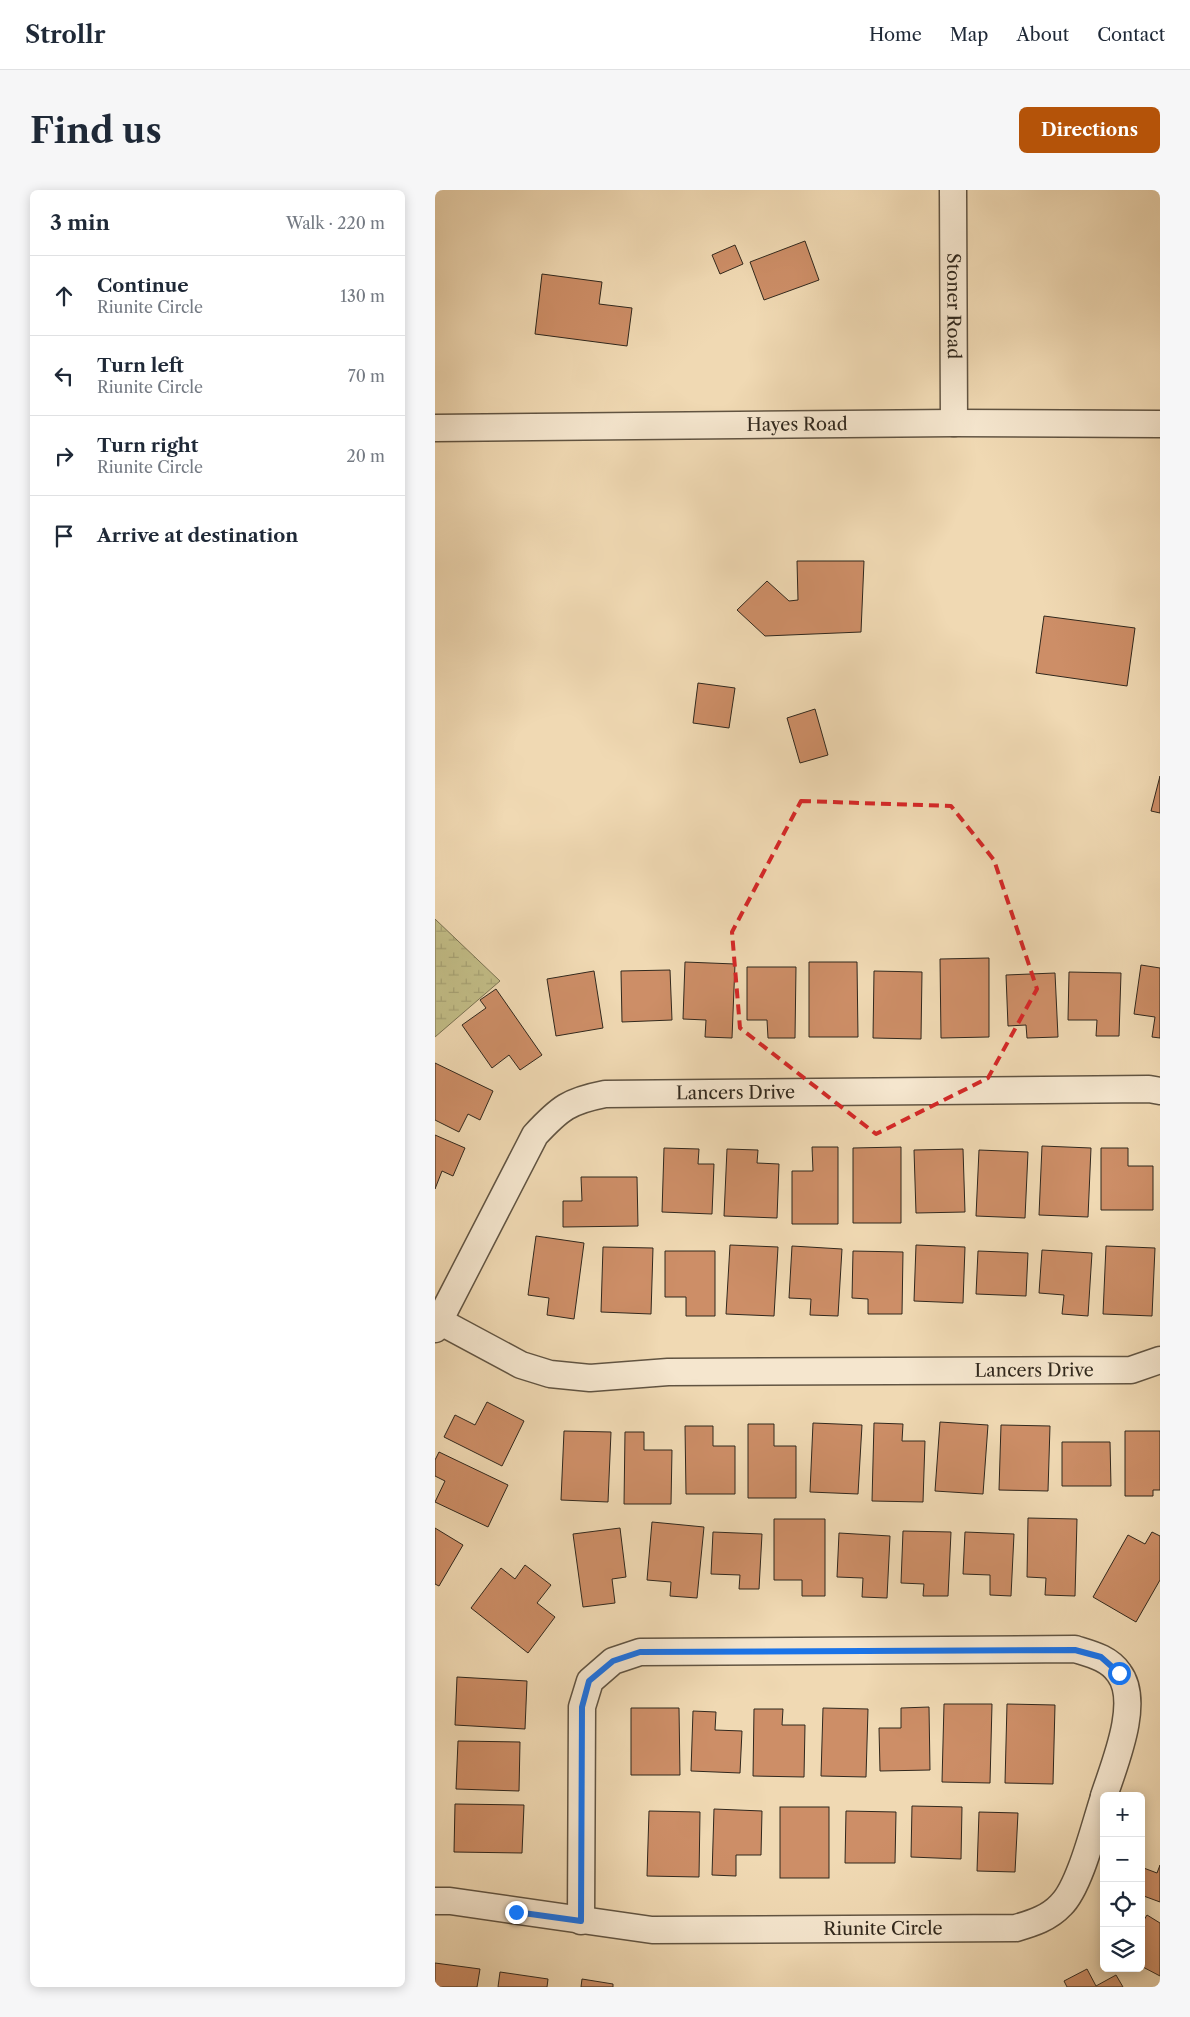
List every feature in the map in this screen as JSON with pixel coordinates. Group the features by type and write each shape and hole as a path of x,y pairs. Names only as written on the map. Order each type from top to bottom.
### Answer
{"street":[{"name":"Stoner Road","path":"953,190 954,422"},
{"name":"Hayes Road","path":"435,428 954,422 1160,424"},
{"name":"Lancers Drive","path":"1160,1091 1149,1089 605,1094 580,1099 557,1111 535,1135 437,1325 521,1365 550,1374 589,1378 668,1372 1131,1370 1160,1360"},
{"name":"Riunite Circle","path":"581,1921 582,1707 589,1681 613,1661 640,1652 1075,1650 1101,1657 1119,1673 1126,1690 1126,1730 1105,1792"},
{"name":"Riunite Circle","path":"435,1901 450,1901 652,1930 1016,1928 1042,1920 1062,1905 1073,1888 1100,1808"}],"highlighted area":[{"path":"801,801 951,806 994,860 1037,989 988,1078 876,1134 740,1028 732,932"}],"green space":[{"path":"435,919 500,981 435,1037"}],"building":[{"path":"805,241 819,280 764,300 750,262"},
{"path":"735,245 743,264 720,274 712,255"},
{"path":"542,274 602,282 599,304 632,308 627,346 535,334"},
{"path":"797,561 864,561 861,632 765,636 737,610 767,581 789,601 798,600"},
{"path":"1044,616 1135,628 1127,686 1036,673"},
{"path":"698,683 735,688 729,728 693,723"},
{"path":"815,709 828,755 800,763 787,718"},
{"path":"1160,776 1160,813 1151,811"},
{"path":"989,958 989,1037 941,1038 940,959"},
{"path":"685,962 735,964 732,1038 705,1037 706,1020 683,1019"},
{"path":"809,962 857,962 858,1037 809,1037"},
{"path":"1141,965 1160,968 1160,1038 1152,1037 1155,1017 1134,1014"},
{"path":"747,967 796,967 795,1038 768,1038 767,1020 747,1020"},
{"path":"670,970 672,1020 622,1022 621,971"},
{"path":"594,971 603,1028 556,1036 547,979"},
{"path":"874,971 922,972 921,1039 873,1038"},
{"path":"1069,972 1121,973 1119,1036 1096,1036 1097,1020 1068,1020"},
{"path":"1055,973 1058,1037 1027,1038 1026,1025 1008,1026 1006,975"},
{"path":"496,989 542,1055 520,1070 509,1055 492,1068 462,1025 486,1008 480,1000"},
{"path":"435,1063 493,1091 480,1120 468,1114 459,1132 435,1120"},
{"path":"435,1135 465,1148 453,1176 442,1171 435,1189"},
{"path":"1042,1146 1091,1148 1088,1217 1039,1215"},
{"path":"812,1147 838,1147 838,1224 792,1224 792,1171 813,1171"},
{"path":"901,1147 901,1223 853,1223 853,1148"},
{"path":"664,1148 699,1149 698,1164 714,1164 712,1214 662,1212"},
{"path":"1101,1148 1128,1148 1128,1166 1153,1166 1153,1210 1101,1210"},
{"path":"727,1149 758,1150 757,1163 779,1164 777,1218 724,1216"},
{"path":"963,1149 965,1212 916,1213 914,1150"},
{"path":"979,1150 1028,1152 1025,1218 976,1216"},
{"path":"581,1177 637,1177 638,1226 563,1227 563,1201 582,1201"},
{"path":"536,1236 584,1243 574,1319 547,1315 549,1298 528,1295"},
{"path":"730,1245 778,1247 774,1316 726,1314"},
{"path":"916,1245 965,1247 963,1303 914,1301"},
{"path":"792,1246 842,1249 838,1316 810,1315 811,1299 789,1298"},
{"path":"1106,1246 1155,1248 1152,1316 1103,1314"},
{"path":"603,1247 653,1248 651,1314 601,1312"},
{"path":"1042,1250 1092,1253 1088,1316 1062,1314 1064,1295 1039,1293"},
{"path":"665,1251 715,1251 715,1316 686,1316 686,1297 665,1297"},
{"path":"853,1251 903,1252 902,1314 868,1314 868,1299 852,1298"},
{"path":"978,1251 1028,1253 1026,1296 976,1294"},
{"path":"487,1402 524,1421 502,1466 444,1437 455,1415 475,1425"},
{"path":"940,1422 988,1425 983,1494 935,1491"},
{"path":"813,1423 862,1425 858,1494 810,1492"},
{"path":"874,1423 903,1424 902,1441 925,1441 923,1502 872,1501"},
{"path":"748,1424 774,1424 774,1446 796,1446 796,1498 748,1498"},
{"path":"1001,1425 1050,1426 1048,1491 999,1490"},
{"path":"685,1426 713,1426 713,1446 735,1446 735,1494 686,1494"},
{"path":"564,1431 611,1432 608,1502 561,1500"},
{"path":"1125,1431 1160,1431 1160,1490 1153,1490 1153,1496 1125,1496"},
{"path":"625,1432 644,1432 644,1450 672,1450 671,1504 624,1504"},
{"path":"1062,1442 1110,1442 1111,1486 1062,1486"},
{"path":"439,1452 508,1485 488,1527 435,1502 445,1481 435,1476 435,1460"},
{"path":"1028,1518 1077,1519 1075,1596 1045,1595 1046,1578 1027,1577"},
{"path":"774,1519 825,1519 825,1596 802,1596 802,1580 774,1580"},
{"path":"652,1522 704,1527 697,1598 670,1596 671,1582 647,1580"},
{"path":"435,1528 463,1545 439,1586 435,1584"},
{"path":"620,1528 626,1577 612,1579 615,1603 583,1607 573,1534"},
{"path":"903,1531 951,1532 948,1596 923,1596 924,1584 901,1583"},
{"path":"713,1532 762,1534 759,1589 739,1589 740,1575 711,1574"},
{"path":"965,1532 1014,1534 1011,1596 990,1595 990,1575 963,1574"},
{"path":"1152,1532 1160,1536 1160,1580 1136,1622 1093,1597 1128,1535 1145,1544"},
{"path":"839,1533 890,1536 887,1598 862,1597 863,1578 837,1577"},
{"path":"525,1565 551,1585 537,1603 555,1617 528,1653 471,1608 501,1568 515,1579"},
{"path":"457,1677 527,1681 525,1729 455,1725"},
{"path":"944,1704 992,1704 990,1783 942,1782"},
{"path":"1007,1704 1055,1705 1053,1784 1005,1783"},
{"path":"929,1707 930,1770 880,1771 879,1728 901,1728 901,1708"},
{"path":"631,1708 679,1708 680,1775 631,1775"},
{"path":"823,1708 868,1709 866,1777 821,1776"},
{"path":"754,1709 783,1709 782,1725 805,1725 804,1777 753,1776"},
{"path":"693,1711 716,1712 715,1730 742,1731 740,1773 691,1771"},
{"path":"458,1741 520,1742 519,1791 456,1789"},
{"path":"455,1804 524,1805 522,1853 454,1852"},
{"path":"912,1806 962,1807 961,1859 911,1857"},
{"path":"780,1807 829,1807 829,1878 780,1878"},
{"path":"714,1809 762,1811 761,1855 736,1855 736,1876 712,1875"},
{"path":"649,1811 700,1812 699,1877 647,1876"},
{"path":"846,1811 896,1812 895,1863 845,1863"},
{"path":"979,1812 1018,1813 1015,1872 977,1871"},
{"path":"1160,1865 1160,1902 1145,1896 1145,1868 1157,1873"},
{"path":"1147,1915 1160,1923 1160,1976 1145,1968 1145,1918"},
{"path":"435,1963 480,1969 477,1987 435,1987"},
{"path":"1087,1969 1096,1986 1116,1975 1123,1987 1067,1987 1064,1981"},
{"path":"500,1972 548,1979 547,1987 498,1987"},
{"path":"582,1979 613,1984 613,1987 581,1987"}],"route":[{"path":"516,1912 581,1921 582,1707 589,1681 613,1661 640,1652 1075,1650 1101,1657 1119,1673"}]}
